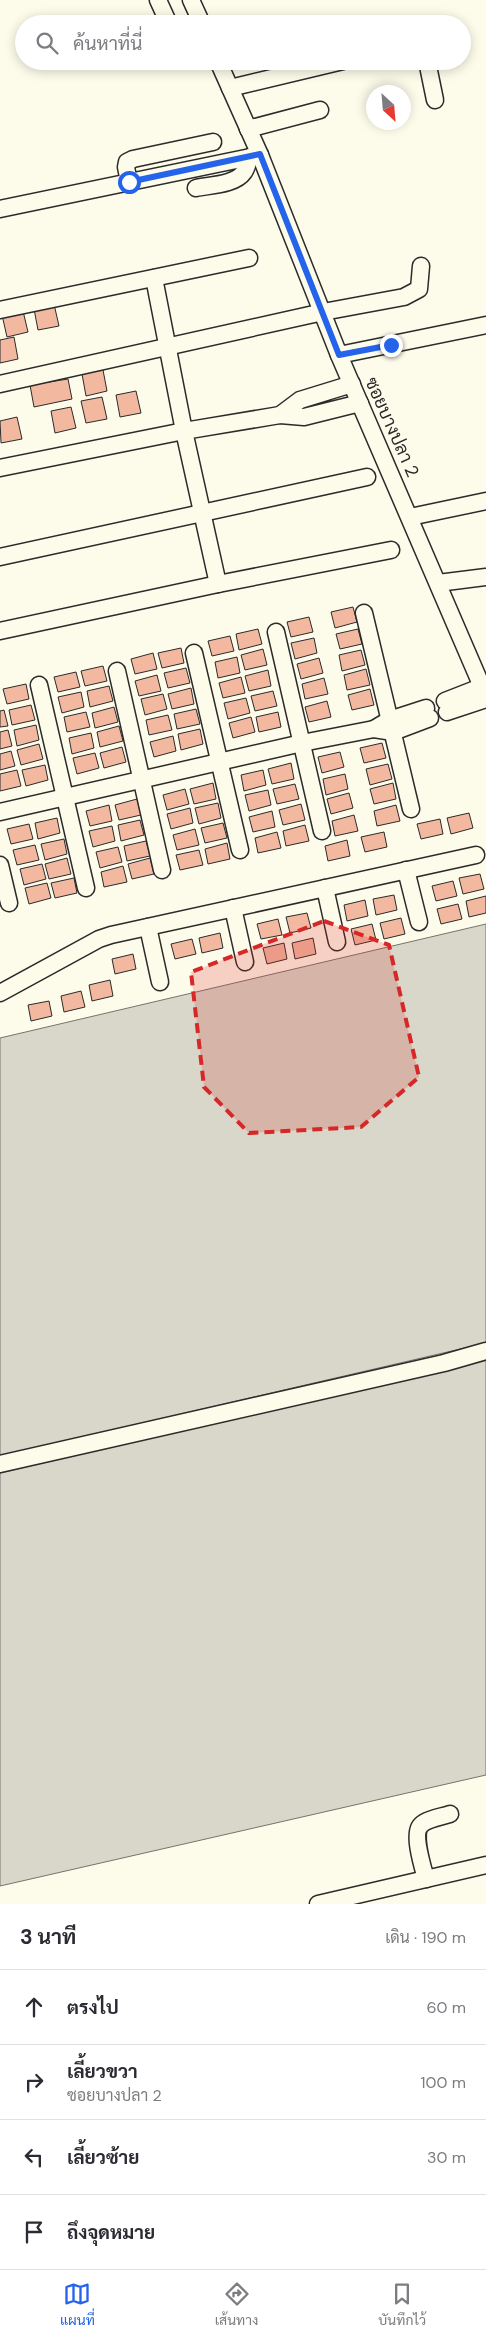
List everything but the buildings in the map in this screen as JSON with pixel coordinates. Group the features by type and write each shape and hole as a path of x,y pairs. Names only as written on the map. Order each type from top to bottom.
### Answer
{"street":[{"path":"158,0 165,15"},
{"path":"191,0 198,15"},
{"name":"ซอยบางปลา 2","path":"222,70 248,129 255,156 323,312 339,355 485,691"},
{"path":"230,88 305,70"},
{"path":"429,70 435,100"},
{"path":"248,129 320,110"},
{"path":"129,182 126,167 127,162 133,159 213,142"},
{"path":"0,209 255,156"},
{"path":"196,188 231,181 244,172 255,156"},
{"path":"0,310 249,258"},
{"path":"0,384 323,312 404,297 419,289 421,266"},
{"path":"154,278 184,431 204,513 218,584"},
{"path":"339,355 486,325"},
{"path":"280,415 300,400 352,384"},
{"path":"0,468 184,431 280,415 304,417 360,402"},
{"path":"0,557 366,477"},
{"path":"410,517 486,501"},
{"path":"0,631 218,584 391,550"},
{"path":"438,584 486,577"},
{"path":"364,613 411,810"},
{"path":"276,632 322,831"},
{"path":"194,653 240,850"},
{"path":"117,671 162,870"},
{"path":"39,685 86,888"},
{"path":"446,706 485,691"},
{"path":"0,812 302,743 391,726 428,713"},
{"path":"0,993 99,939 483,854"},
{"path":"0,865 9,903"},
{"path":"406,870 419,922"},
{"path":"325,888 337,942"},
{"path":"233,908 245,962"},
{"path":"148,927 160,982"},
{"path":"0,1464 486,1352"},
{"path":"426,1879 417,1838 418,1828 422,1824 450,1814"},
{"path":"318,1904 486,1865"}],"highlighted area":[{"path":"324,921 389,945 419,1077 361,1127 249,1133 204,1087 191,972"}],"shaded area":[{"path":"486,924 486,1343 0,1456 0,1038"},
{"path":"486,1360 486,1775 0,1886 0,1473"}],"route":[{"path":"129,182 260,154 339,355 391,345"}]}
